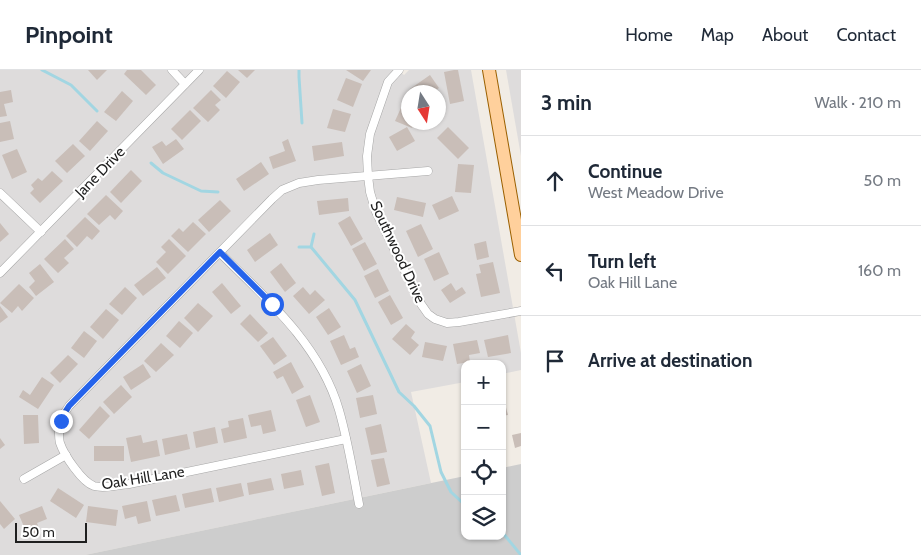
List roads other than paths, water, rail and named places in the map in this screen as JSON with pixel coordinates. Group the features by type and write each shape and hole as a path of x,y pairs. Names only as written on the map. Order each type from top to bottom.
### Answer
{"main road":[{"path":"489,70 521,255"}],"street":[{"path":"172,70 185,84"},
{"name":"Jane Drive","path":"0,274 199,70"},
{"name":"Southwood Drive","path":"400,70 388,82 370,134 367,156 368,176 370,192 376,212 421,304 428,314 435,319 447,322 460,322 521,311"},
{"name":"Oak Hill Lane","path":"346,440 103,488 86,482 79,474 60,443 59,431 64,414 69,406 282,190 299,183 318,180 428,171"},
{"path":"0,193 41,232"},
{"path":"220,252 295,329 317,362 339,410 359,504"},
{"path":"24,479 66,455"}],"waterway":[{"path":"42,70 71,85 97,111"},
{"path":"299,70 302,123"},
{"path":"151,163 163,173 201,191 218,192"},
{"path":"311,247 314,234"},
{"path":"299,247 311,247 355,300 399,392 414,406 430,426 441,472 451,492 461,501"},
{"path":"506,537 521,555"}]}
